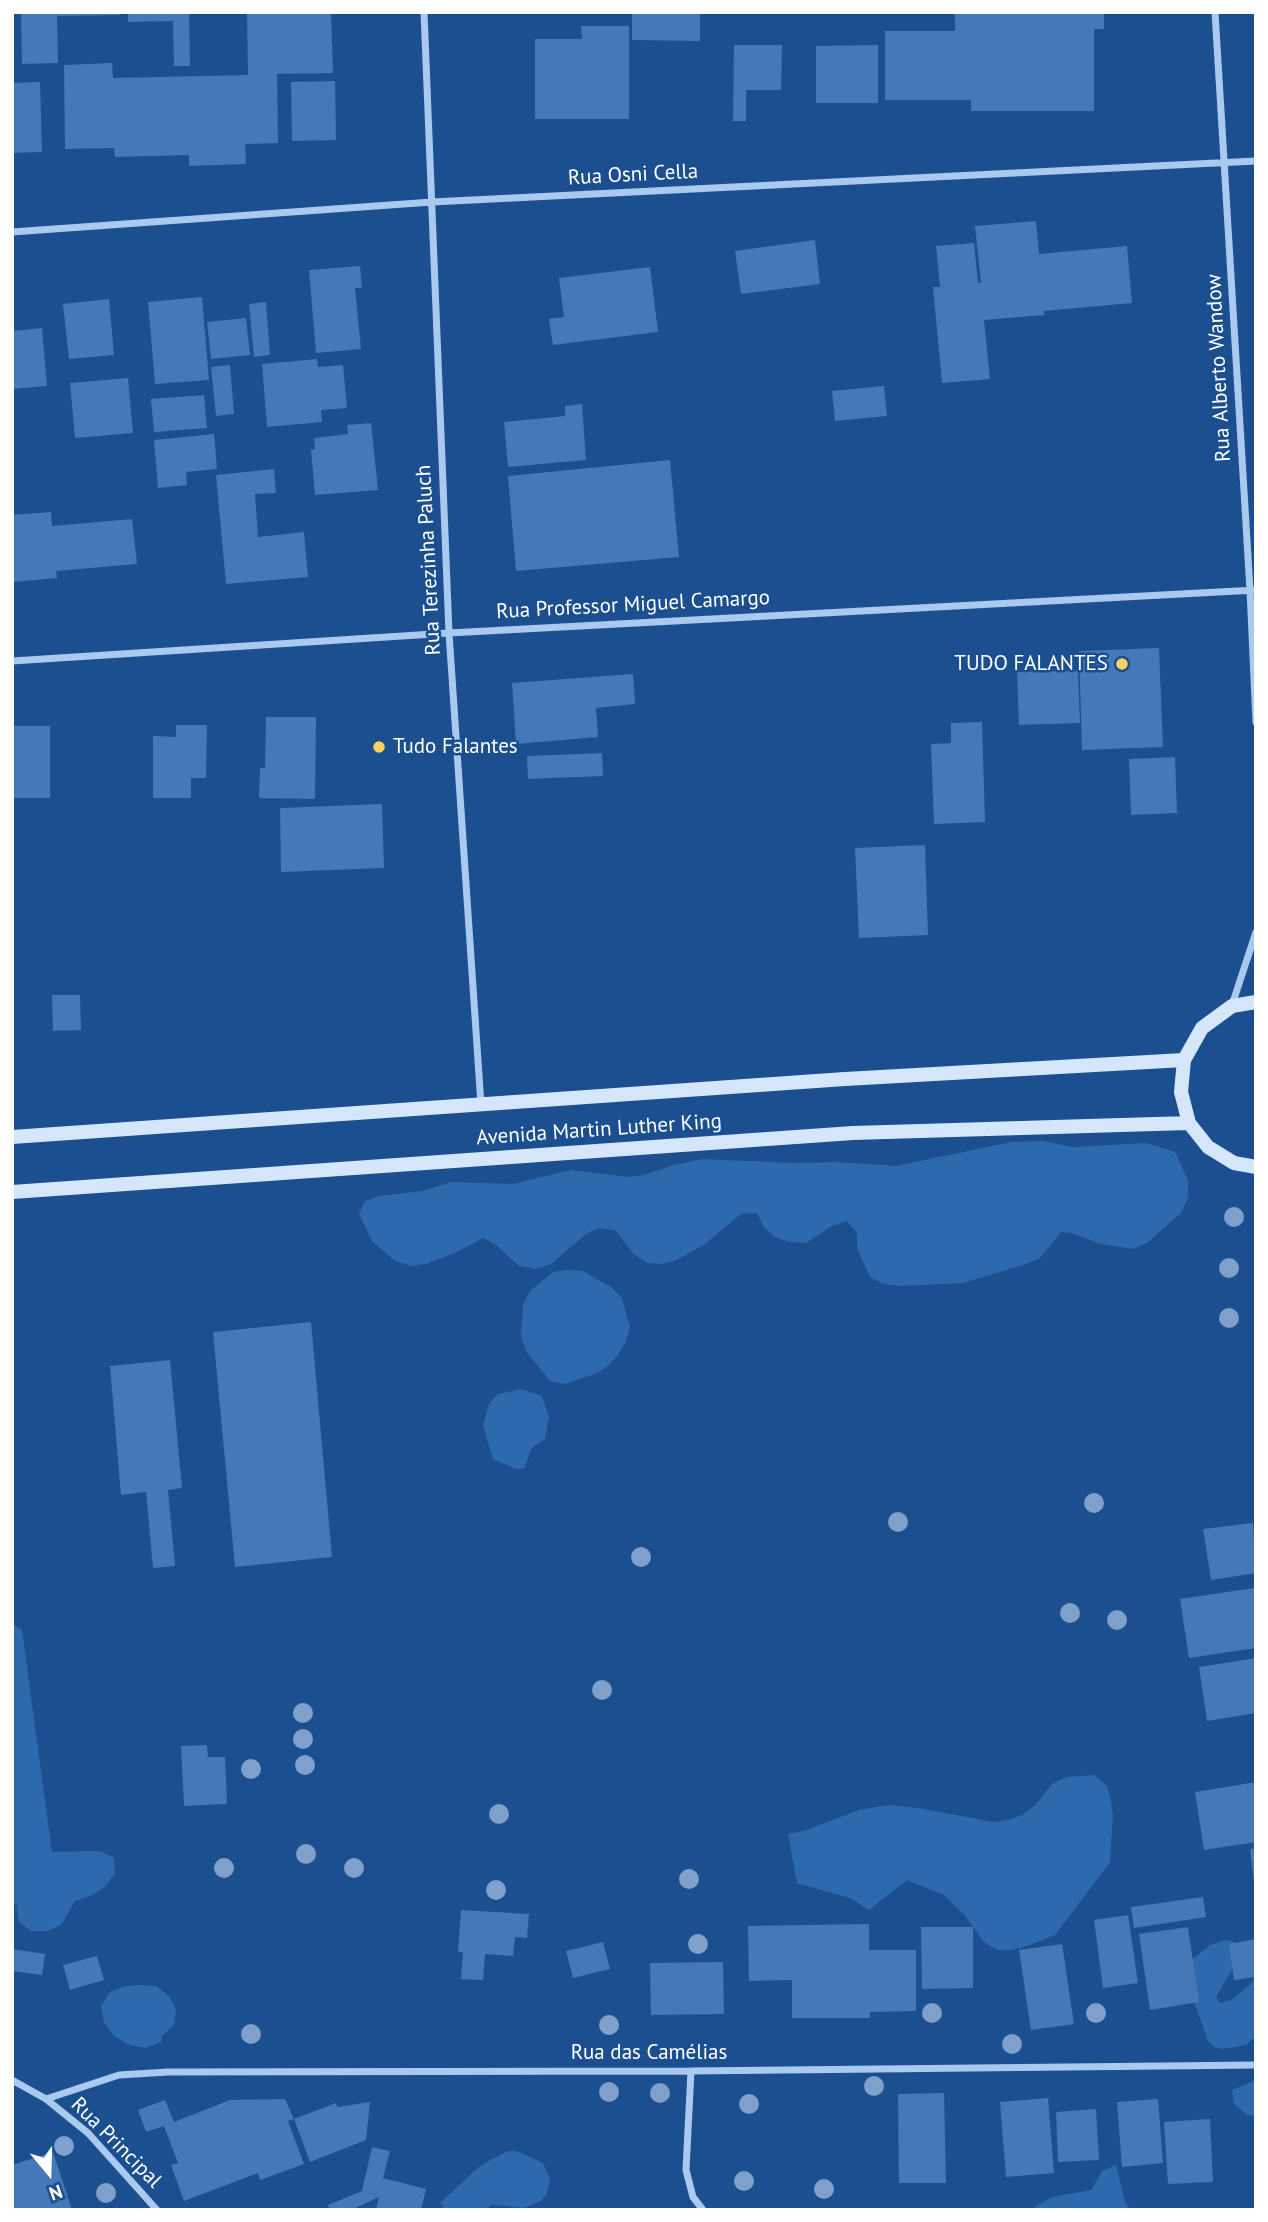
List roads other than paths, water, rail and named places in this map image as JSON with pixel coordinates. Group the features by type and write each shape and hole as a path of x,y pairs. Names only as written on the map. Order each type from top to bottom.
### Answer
{"main road":[{"path":"1256,1002 1232,1006 1202,1028 1184,1060 1181,1092 1189,1123 1208,1147 1234,1163 1256,1167"},
{"name":"Avenida Martin Luther King","path":"12,1137 845,1079 1184,1060"},
{"name":"Avenida Martin Luther King","path":"12,1192 853,1133 1189,1123"}],"street":[{"name":"Rua Terezinha Paluch","path":"424,12 449,633 481,1105"},
{"name":"Rua Alberto Wandow","path":"1215,12 1253,590 1256,722"},
{"name":"Rua Osni Cella","path":"12,232 432,202 1256,161"},
{"name":"Rua Professor Miguel Camargo","path":"12,661 449,633 1253,590"},
{"path":"1232,1006 1256,932"},
{"name":"Rua das Camélias","path":"46,2099 119,2075 168,2072 691,2071 1256,2065"},
{"path":"691,2071 686,2170 693,2197 703,2210"},
{"name":"Rua Principal","path":"12,2080 46,2099 88,2133 157,2210"}],"place":[{"name":"TUDO FALANTES","path":"1122,664"},
{"name":"Tudo Falantes","path":"379,747"}]}
